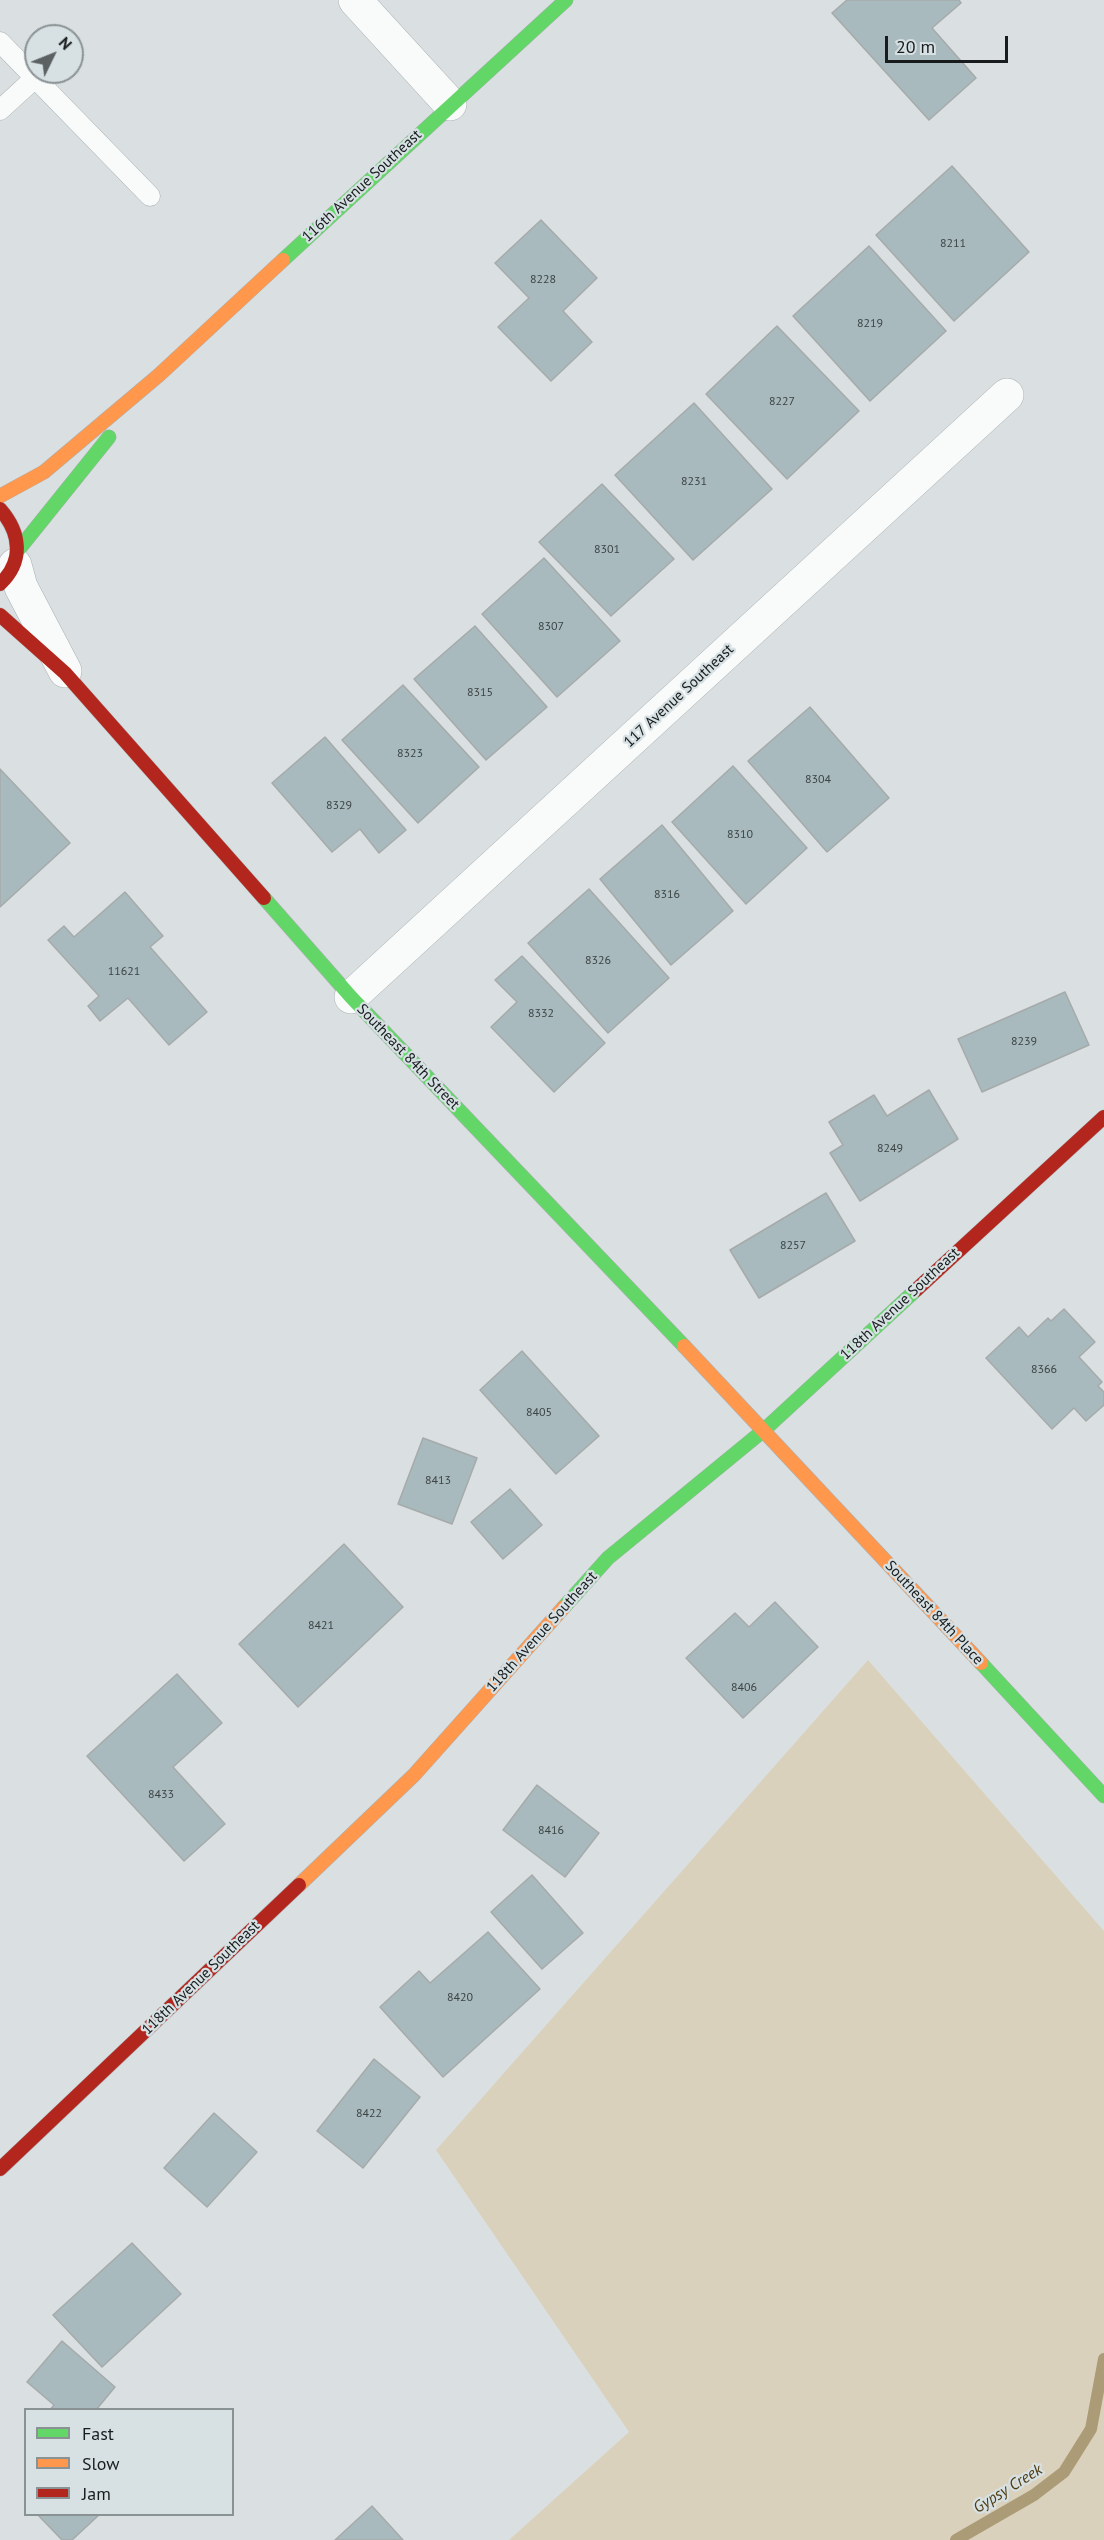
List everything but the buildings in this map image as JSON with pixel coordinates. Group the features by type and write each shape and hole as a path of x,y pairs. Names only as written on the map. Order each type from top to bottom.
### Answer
{"street":[{"path":"355,0 450,104"},
{"name":"116th Avenue Southeast","path":"0,496 44,472 159,375 450,104 566,0"},
{"name":"116th Avenue Southeast","path":"11,566 159,375"},
{"name":"117 Avenue Southeast","path":"351,997 1007,395"},
{"path":"0,509 9,518 16,532 11,566"},
{"name":"Southeast 84th Street","path":"11,566 65,673"},
{"name":"Southeast 84th Street","path":"0,615 65,673 351,997 764,1430"},
{"name":"118th Avenue Southeast","path":"0,2169 414,1776 608,1558 764,1430 1104,1117"},
{"name":"Southeast 84th Place","path":"764,1430 1104,1796"}],"lane":[{"path":"0,42 24,67"},
{"path":"0,110 28,84"},
{"path":"41,84 150,196"}],"shaded area":[{"path":"868,1660 1104,1931 1104,2540 509,2540 629,2432 436,2150"}],"waterway":[{"name":"Gypsy Creek","path":"956,2540 1034,2495 1064,2472 1091,2429 1104,2359"}],"traffic: fast":[{"path":"283,260 566,0"},
{"path":"19,549 109,437"},
{"path":"264,898 351,997 684,1346"},
{"path":"564,1607 608,1558 764,1430 916,1290"},
{"path":"981,1663 1104,1796"}],"traffic: slow":[{"path":"0,496 44,472 159,375 283,260"},
{"path":"684,1346 981,1663"},
{"path":"299,1885 414,1775 564,1607"}],"traffic: jam":[{"path":"0,509 12,528 17,547 13,566 0,584"},
{"path":"0,615 65,673 264,898"},
{"path":"916,1290 1104,1117"},
{"path":"0,2169 299,1885"}]}
